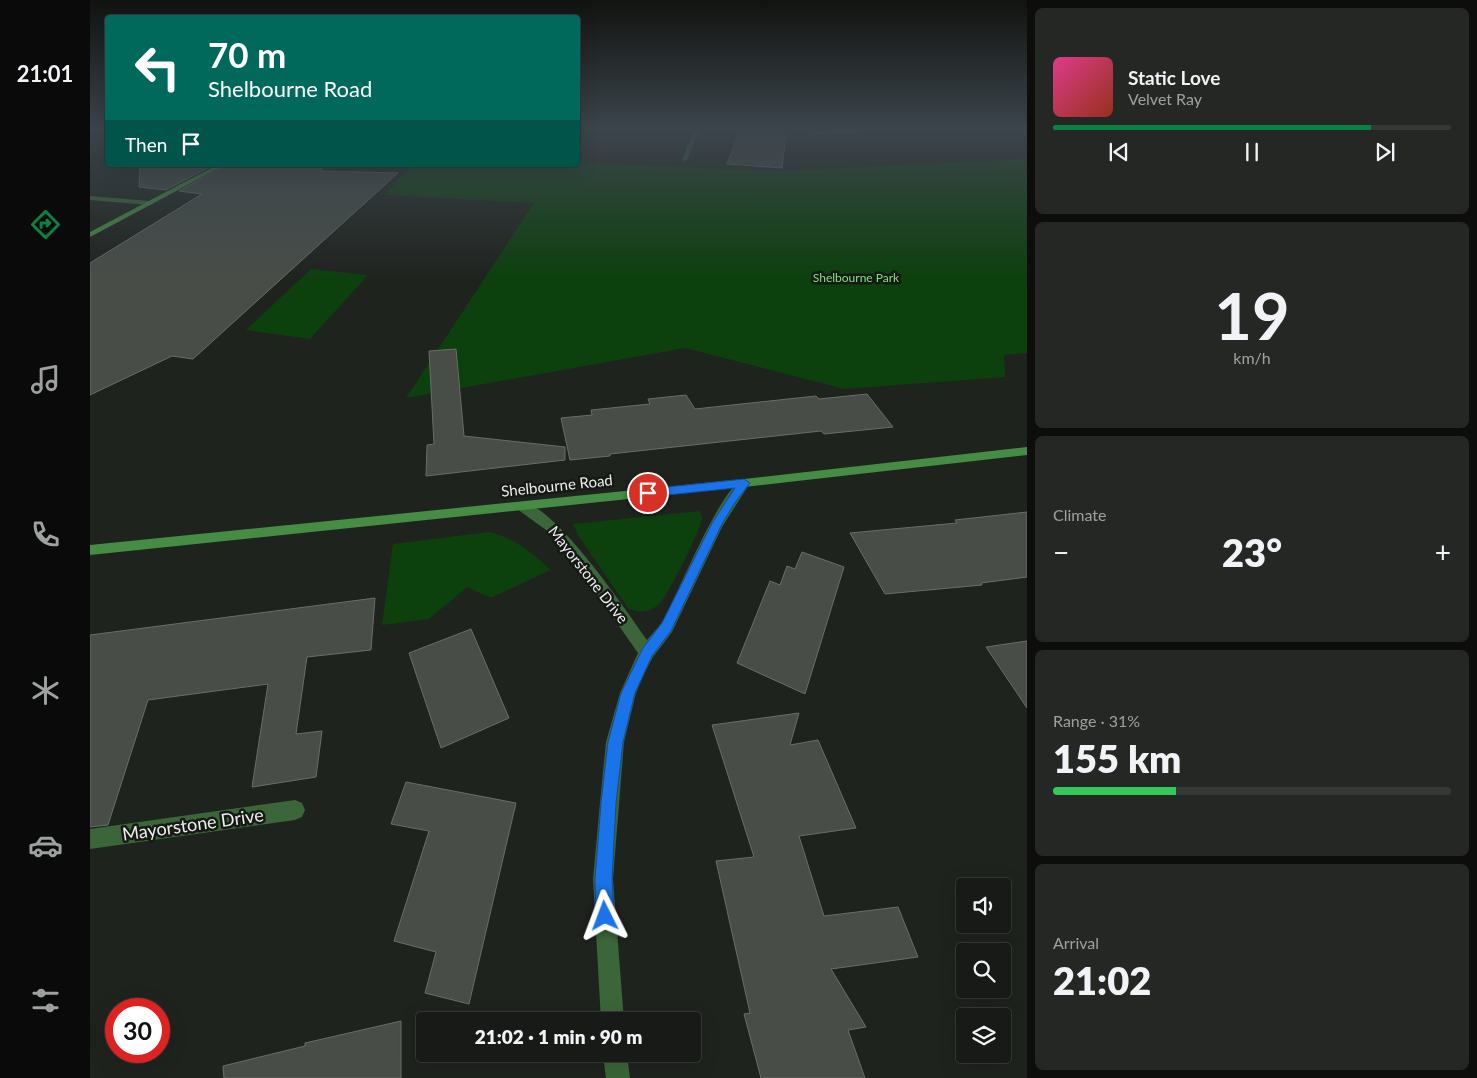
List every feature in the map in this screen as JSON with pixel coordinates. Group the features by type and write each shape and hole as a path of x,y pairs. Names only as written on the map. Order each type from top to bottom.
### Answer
{"main road":[{"path":"90,235 195,179"},
{"name":"Shelbourne Road","path":"90,550 744,483 1027,450"}],"street":[{"path":"90,198 150,203"},
{"path":"611,1012 603,879 608,803 616,742 626,701 647,652 667,627 709,539 730,502 744,483"},
{"name":"Mayorstone Drive","path":"522,506 551,526 562,538 582,562 647,652"},
{"name":"Mayorstone Drive","path":"90,839 295,810"},
{"path":"616,1062 618,1078"}],"green space":[{"name":"Shelbourne Park","path":"399,179 1027,179 1027,353 1004,355 1005,377 844,389 685,348 406,398 534,203 385,195"},
{"path":"311,269 368,275 310,339 246,330"},
{"path":"700,511 702,518 696,535 670,589 657,606 645,611 636,611 628,608 578,535 573,524"},
{"path":"489,532 507,538 522,546 550,570 491,598 467,587 429,619 382,625 393,544"}],"building":[{"path":"139,179 186,179 166,190 139,187"},
{"path":"201,179 391,179 193,359 172,356 90,395 90,263 202,194 179,191"},
{"path":"456,349 464,436 565,447 565,460 426,476 427,445 434,444 429,351"},
{"path":"867,394 893,427 824,434 821,431 570,460 561,418 592,415 591,410 650,404 648,399 686,395 695,409 816,396 819,399"},
{"path":"1027,512 1027,577 981,583 982,585 885,594 850,533 957,523 955,520"},
{"path":"802,552 844,567 805,694 737,663 770,581 780,585 787,566 795,569"},
{"path":"375,598 371,650 307,657 296,734 322,731 316,777 252,787 268,684 148,700 108,825 90,827 90,635"},
{"path":"471,629 509,718 441,748 409,653"},
{"path":"1027,641 1027,708 986,647"},
{"path":"799,713 790,745 818,740 856,828 799,836 824,916 898,907 918,957 831,969 866,1027 848,1030 865,1078 761,1078 744,1014 750,1013 716,861 754,857 712,725"},
{"path":"406,782 516,803 469,1004 425,993 436,952 394,941 429,831 391,824"},
{"path":"401,1021 401,1078 224,1078 223,1066 305,1046 305,1043"}],"route":[{"path":"605,916 603,879 608,803 616,742 628,693 647,652 667,627 716,526 744,483 648,493"}]}
